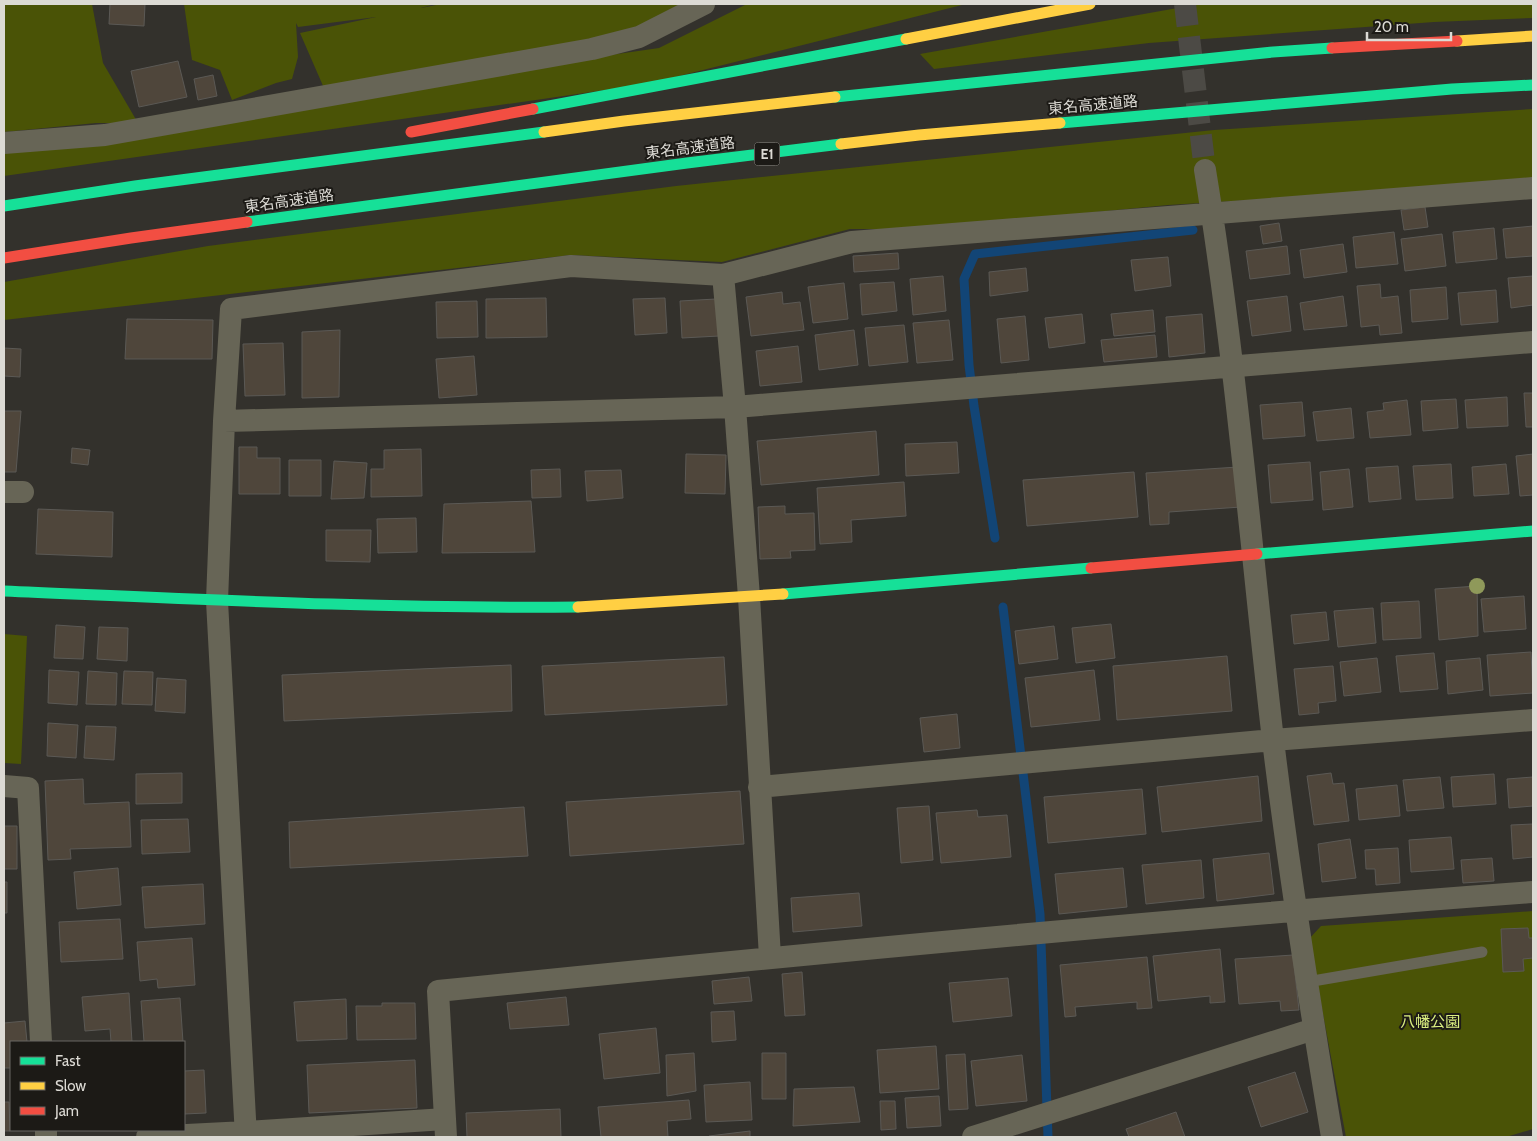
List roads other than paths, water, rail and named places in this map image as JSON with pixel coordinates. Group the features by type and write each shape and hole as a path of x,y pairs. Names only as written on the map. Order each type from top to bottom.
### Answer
{"main road":[{"path":"399,134 1090,4"},
{"path":"4,206 135,186 624,121 964,82 1273,52 1533,36"},
{"name":"東名高速道路","path":"4,258 131,238 687,163 919,135 1442,90 1533,85"},
{"path":"135,186 311,151"},
{"path":"4,591 217,601 484,608 589,607 749,597 1533,531"}],"street":[{"path":"4,143 106,135 592,49 639,37 704,4"},
{"path":"1205,170 1233,366 1274,740 1296,910 1332,1137"},
{"path":"246,1135 217,601 224,421 231,309 572,266 723,275 852,242 1533,188"},
{"path":"723,275 749,597 770,957"},
{"path":"224,421 735,407 1533,342"},
{"path":"759,787 1274,740 1533,720"},
{"path":"4,786 28,788 41,1041"},
{"path":"147,1137 446,1128 438,991 770,957 1296,910 1533,892"},
{"path":"973,1137 1314,1028"}],"lane":[{"path":"1307,982 1482,952"}],"waterway":[{"path":"995,538 969,365 964,279 975,254 1193,230"},
{"path":"1003,607 1040,914 1048,1137"}],"tunnel":[{"path":"1185,4 1205,170"}],"park label":[{"name":"八幡公園","path":"1430,1022"}]}
